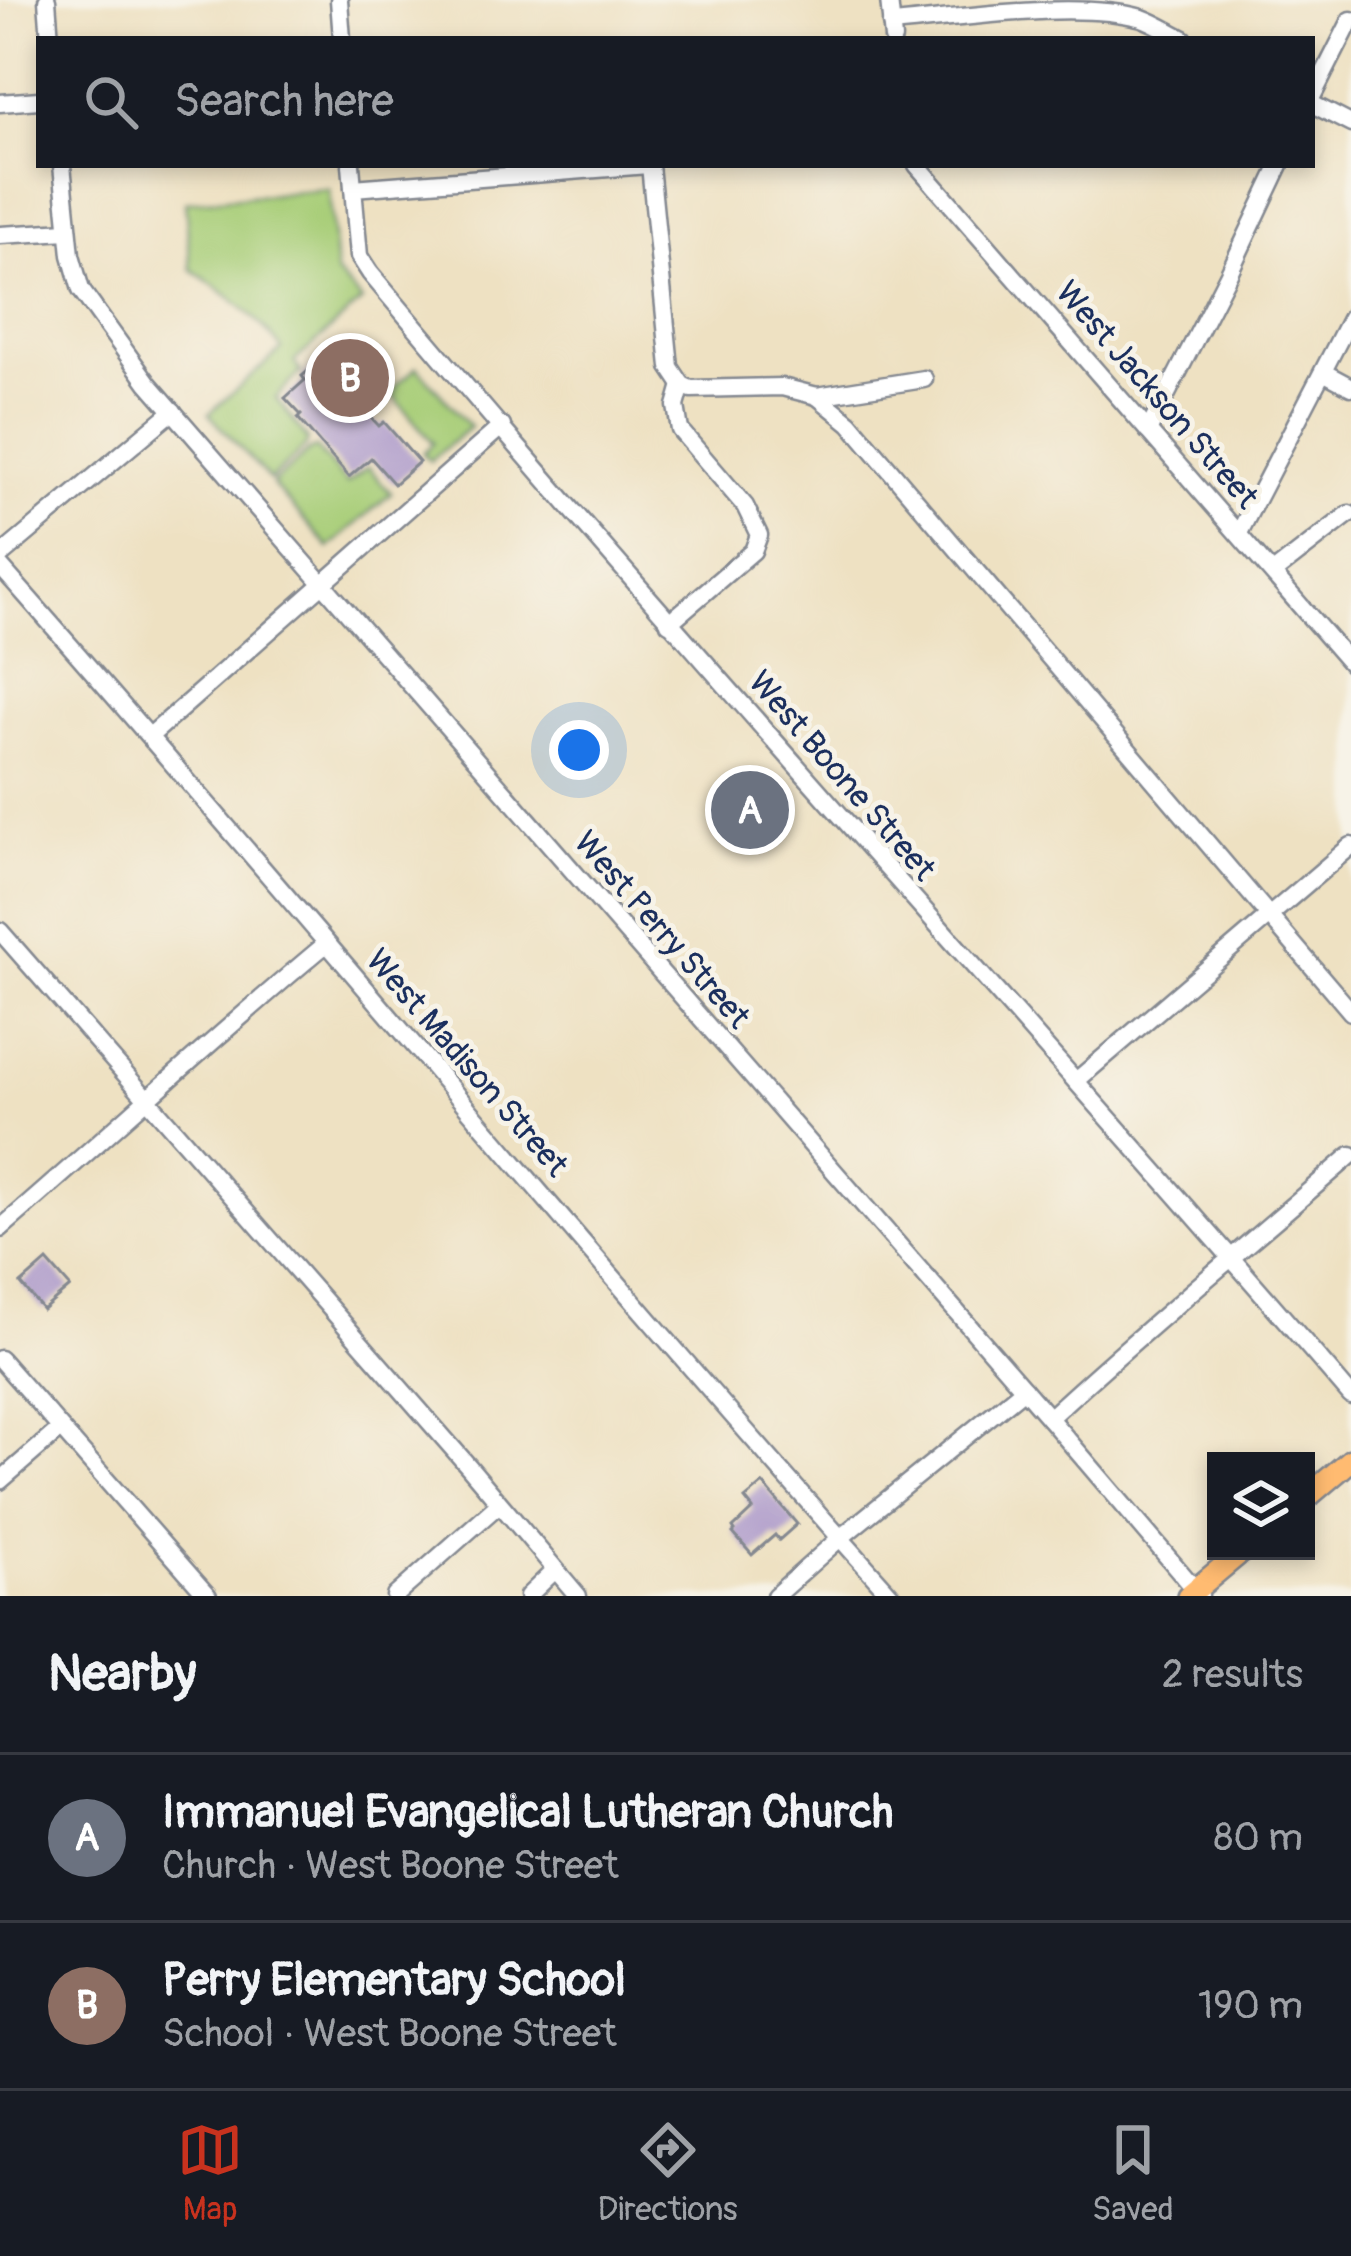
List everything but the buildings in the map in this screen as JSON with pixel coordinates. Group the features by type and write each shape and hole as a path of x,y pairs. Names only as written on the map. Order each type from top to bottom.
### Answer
{"main road":[{"path":"1315,1490 1351,1460"},
{"path":"1195,1594 1232,1560"}],"street":[{"path":"47,0 50,36"},
{"path":"339,0 342,36"},
{"path":"889,0 892,32 1035,10 1097,9 1142,18 1178,36"},
{"path":"1315,94 1351,20"},
{"path":"0,104 36,100"},
{"path":"1315,102 1351,124"},
{"name":"West Perry Street","path":"62,168 70,255 81,290 108,332 1049,1418 1195,1594"},
{"name":"West Boone Street","path":"351,168 363,264 669,622 1351,1396"},
{"path":"353,188 610,168"},
{"path":"649,168 670,367 682,385 691,389 782,387 817,396 924,379"},
{"name":"West Jackson Street","path":"920,168 1351,664"},
{"path":"1148,431 1279,168"},
{"path":"0,235 68,230"},
{"path":"1239,533 1351,317"},
{"path":"1323,373 1351,387"},
{"path":"669,622 753,551 759,535 746,506 680,430 676,406 682,385"},
{"path":"817,396 850,423 1351,1012"},
{"path":"0,556 173,411"},
{"path":"150,736 502,426"},
{"path":"1274,573 1348,514"},
{"name":"West Madison Street","path":"0,566 892,1596"},
{"path":"1076,1081 1351,846"},
{"path":"0,931 578,1596"},
{"path":"0,1229 326,944"},
{"path":"1049,1418 1351,1155"},
{"path":"0,1359 208,1596"},
{"path":"780,1594 840,1538 1024,1389"},
{"path":"0,1481 60,1429"},
{"path":"395,1596 499,1505"},
{"path":"528,1596 555,1570"}],"green space":[{"path":"329,189 336,273 362,301 294,362 301,372 276,398 308,440 270,480 209,414 282,349 262,325 191,269 185,202"},
{"path":"417,367 470,427 430,461 423,453 433,443 393,396 396,385"},
{"path":"316,448 347,484 368,467 391,493 329,548 272,484"}],"place":[{"name":"Perry Elementary School","path":"350,378"},
{"name":"Immanuel Evangelical Lutheran Church","path":"750,810"}]}
